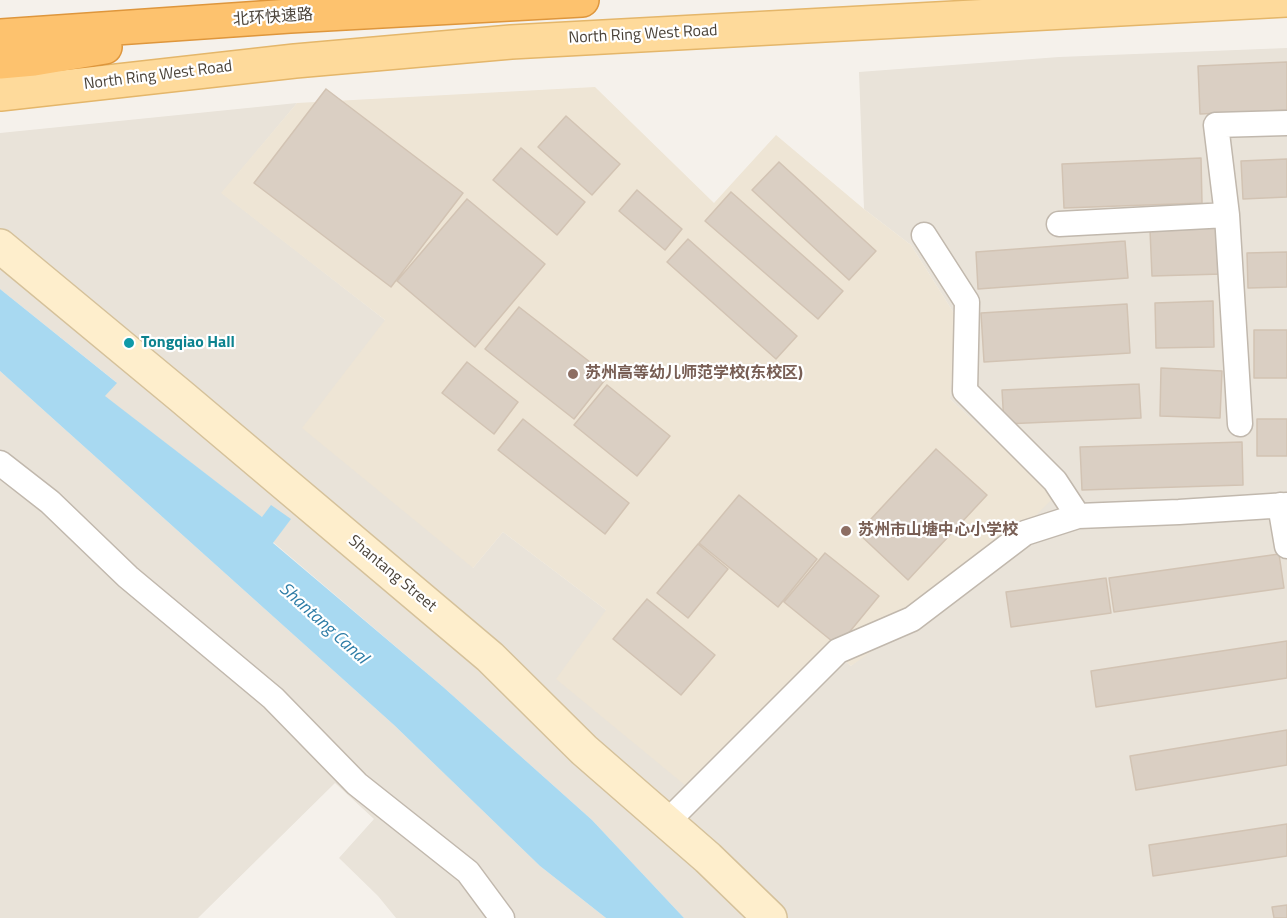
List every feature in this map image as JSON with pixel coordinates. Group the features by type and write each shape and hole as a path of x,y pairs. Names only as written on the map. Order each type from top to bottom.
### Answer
{"highway":[{"name":"北环快速路","path":"0,36 290,16 582,0"},
{"path":"0,62 34,59 290,16"}],"main road":[{"name":"North Ring West Road","path":"0,94 295,61 511,42 1287,0"}],"street":[{"path":"1240,424 1227,215 1216,125 1287,123"},
{"path":"1059,224 1227,215"},
{"path":"924,236 967,302 965,391 1054,481 1078,516"},
{"name":"Shantang Street","path":"0,246 490,657 584,750 708,858 770,918"},
{"path":"0,463 51,502 128,577 273,698 357,784 468,872 502,918"},
{"path":"667,822 838,651 912,619 1025,533 1078,516 1284,505 1287,546"}],"shaded area":[{"path":"1287,48 1287,918 684,918 592,820 442,686 273,542 290,519 263,518 104,396 116,382 0,289 0,133 297,103 222,193 385,320 473,568 503,532 606,610 833,651 851,666 1054,496 950,399 957,318 911,245 864,209 859,72 1059,57"},
{"name":"苏州高等幼儿师范学校(东校区)","path":"595,87 714,203 776,135 911,245 957,318 950,399 1055,496 975,578 851,666 833,651 697,795 556,679 606,610 503,532 473,568 302,428 385,320 221,193 297,103"},
{"path":"0,371 394,725 540,866 606,918 396,918 378,896 339,858 374,819 335,783 198,918 0,918"}],"water":[{"name":"Shantang Canal","path":"0,289 117,383 105,396 262,517 271,505 291,519 273,543 442,686 592,820 684,918 606,918 540,866 394,725 0,371"}],"building":[{"path":"1287,62 1287,110 1200,114 1198,66"},
{"path":"326,89 463,193 391,287 254,183"},
{"path":"566,116 620,164 592,195 538,147"},
{"path":"521,148 585,202 557,235 493,180"},
{"path":"1201,158 1202,203 1064,208 1062,164"},
{"path":"1287,159 1287,197 1243,199 1241,161"},
{"path":"779,162 876,251 849,280 752,190"},
{"path":"637,190 682,229 665,250 619,211"},
{"path":"731,192 843,291 818,319 705,221"},
{"path":"467,199 545,264 475,347 397,281"},
{"path":"1220,227 1222,274 1152,276 1150,230"},
{"path":"688,239 797,336 776,359 667,262"},
{"path":"1125,241 1128,278 978,289 976,252"},
{"path":"1287,252 1287,287 1248,288 1247,253"},
{"path":"1213,301 1214,347 1156,348 1155,303"},
{"path":"1127,304 1130,353 984,362 981,313"},
{"path":"519,307 608,376 574,419 485,349"},
{"path":"1254,330 1287,330 1287,378 1254,378"},
{"path":"467,362 518,402 494,434 442,393"},
{"path":"1161,368 1222,371 1220,418 1160,416"},
{"path":"1139,384 1141,418 1004,424 1002,390"},
{"path":"607,385 670,436 637,476 574,425"},
{"path":"523,419 629,503 605,534 498,450"},
{"path":"1257,419 1287,419 1287,456 1257,456"},
{"path":"1242,442 1243,485 1082,490 1080,447"},
{"path":"936,449 987,495 908,580 858,533"},
{"path":"739,495 817,559 778,607 699,543"},
{"path":"698,544 728,569 688,618 657,593"},
{"path":"825,553 879,596 838,646 784,602"},
{"path":"1279,554 1284,588 1114,612 1109,578"},
{"path":"1106,578 1111,613 1011,627 1006,592"},
{"path":"647,599 715,655 681,695 613,639"},
{"path":"1287,641 1287,678 1096,707 1091,671"},
{"path":"1287,730 1287,765 1136,790 1130,756"},
{"path":"1287,824 1287,856 1153,876 1149,845"},
{"path":"1287,905 1287,918 1274,918 1272,907"}],"place":[{"name":"Tongqiao Hall","path":"129,343"},
{"name":"苏州高等幼儿师范学校(东校区)","path":"573,374"},
{"name":"苏州市山塘中心小学校","path":"846,531"}]}
